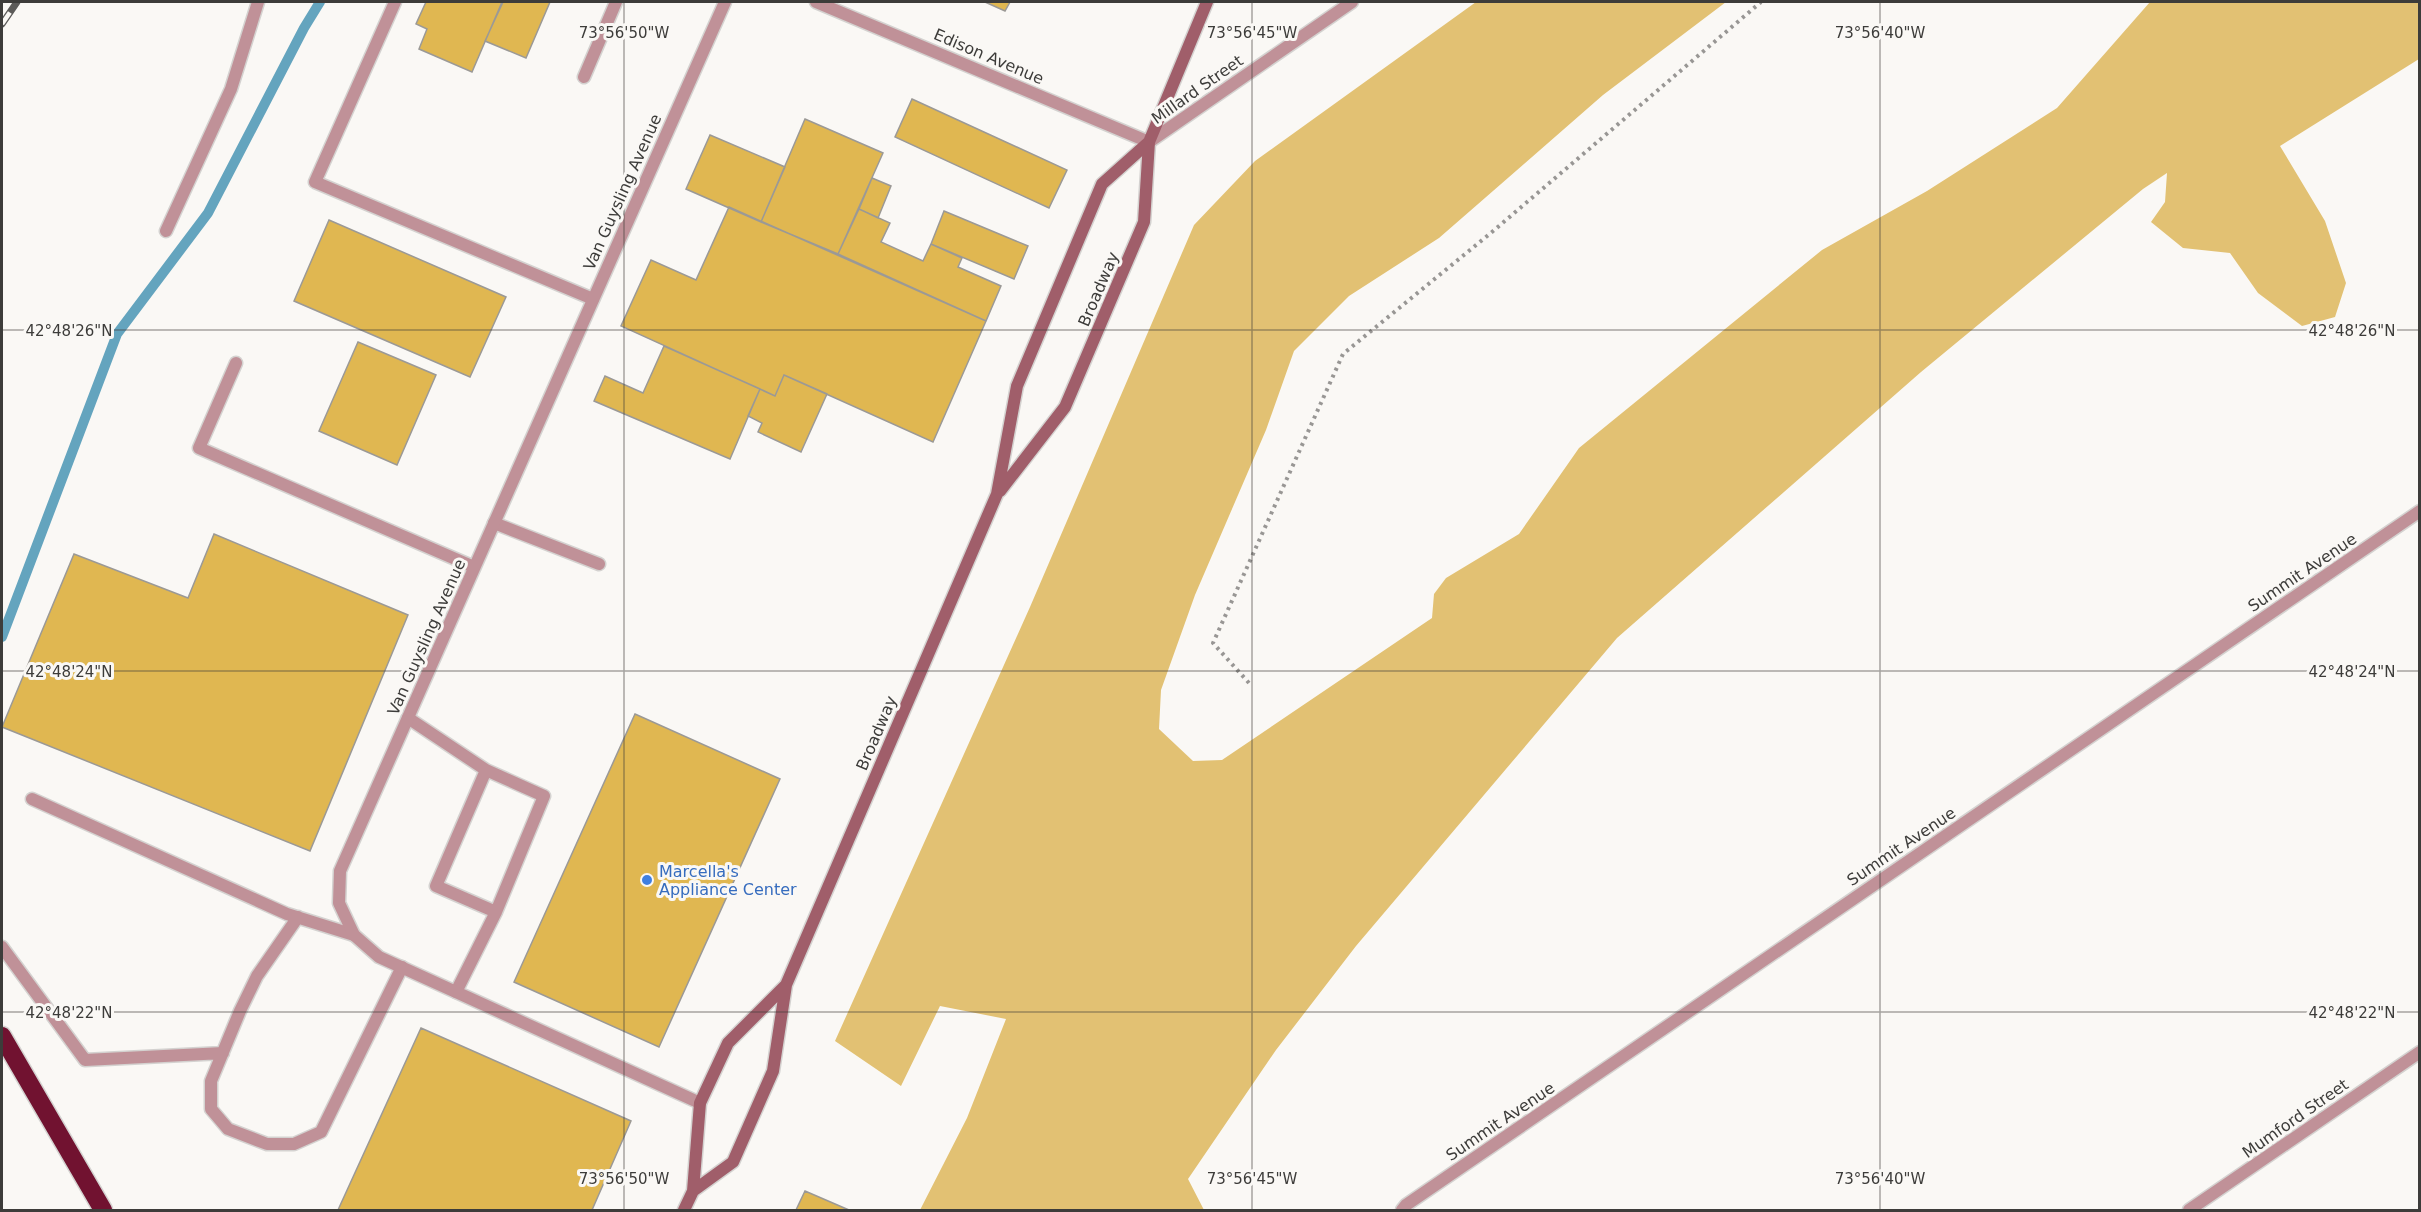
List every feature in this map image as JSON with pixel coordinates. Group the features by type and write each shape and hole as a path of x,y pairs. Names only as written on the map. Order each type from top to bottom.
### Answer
{"highway":[{"path":"2,1036 102,1210"}],"main road":[{"name":"Broadway","path":"997,494 1065,407 1144,222 1149,142 1207,2"},
{"name":"Broadway","path":"693,1191 733,1162 773,1071 786,986 997,494 1017,386 1102,184 1149,142"},
{"name":"Broadway","path":"684,1210 693,1191 700,1103 728,1043 786,986"}],"street":[{"path":"166,231 231,89 258,2"},
{"path":"395,2 315,182 593,299"},
{"path":"584,77 616,2"},
{"name":"Van Guysling Avenue","path":"700,1103 379,957 354,934 339,903 340,871 725,2"},
{"name":"Edison Avenue","path":"816,2 1149,142"},
{"name":"Millard Street","path":"1149,142 1352,2"},
{"path":"236,363 199,448 474,567"},
{"name":"Summit Avenue","path":"1402,1210 1406,1205 2417,517"},
{"path":"494,523 599,564"},
{"path":"408,718 486,770 544,796 496,912 456,992"},
{"path":"486,770 436,886 496,912"},
{"path":"32,799 287,914 354,934"},
{"path":"298,917 257,976 211,1081 211,1110 228,1128 267,1144 294,1144 321,1132 402,967"},
{"path":"2,947 85,1060 223,1053"},
{"name":"Mumford Street","path":"2189,1210 2420,1052"}],"path":[{"path":"1249,683 1213,643 1343,354 1492,232 1761,2"}],"shaded area":[{"path":"1476,2 1726,2 1603,95 1439,238 1349,296 1294,351 1266,430 1195,595 1161,690 1159,729 1193,761 1222,760 1432,618 1434,594 1446,578 1519,534 1579,448 1822,250 1927,191 2057,108 2150,2 2419,2 2419,59 2280,146 2325,221 2346,283 2335,317 2302,326 2258,293 2230,253 2183,248 2151,222 2165,202 2167,173 2143,189 1921,372 1617,638 1356,946 1276,1050 1188,1179 1204,1210 920,1210 967,1118 1006,1019 940,1006 901,1086 835,1041 1030,607 1194,225 1255,161"}],"building":[{"path":"426,2 502,2 472,72 419,49 427,29 416,24"},
{"path":"503,2 550,2 526,58 485,41"},
{"path":"985,2 1010,2 1005,11"},
{"path":"912,99 1067,170 1049,208 895,137"},
{"path":"805,119 883,153 838,254 761,222"},
{"path":"710,135 785,167 761,222 686,189"},
{"path":"872,178 891,186 878,218 859,209"},
{"path":"729,207 986,321 933,442 784,375 775,396 621,326 651,260 696,280"},
{"path":"859,209 890,223 881,242 923,261 931,244 962,258 958,267 1001,286 986,321 838,254"},
{"path":"944,211 1028,246 1014,279 931,244"},
{"path":"329,220 506,297 470,377 294,301"},
{"path":"358,342 436,375 397,465 319,431"},
{"path":"664,346 760,389 730,459 594,401 605,376 643,393"},
{"path":"784,375 827,394 801,452 758,432 762,423 748,416 760,389 775,396"},
{"path":"214,534 408,615 310,851 2,727 74,554 188,598"},
{"name":"Marcella's Appliance Center","path":"635,714 780,779 659,1047 514,982"},
{"path":"421,1028 631,1121 592,1210 338,1210"},
{"path":"805,1191 849,1210 796,1210"}],"waterway":[{"path":"2,637 117,334 208,213 304,28 320,2"}],"railway":[{"path":"2,24 17,2"}],"place":[{"name":"Marcella's Appliance Center","path":"647,880"}]}
